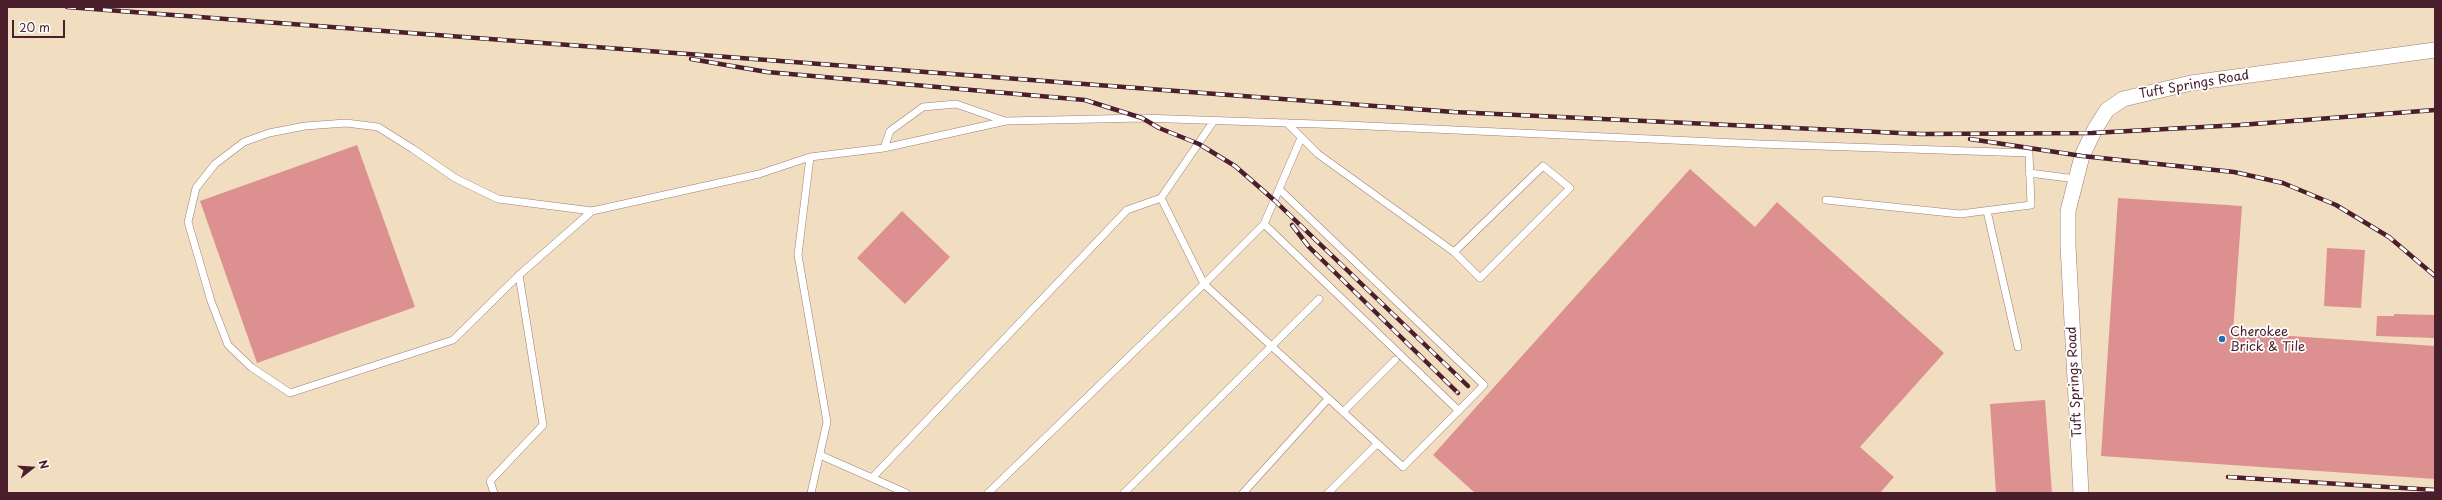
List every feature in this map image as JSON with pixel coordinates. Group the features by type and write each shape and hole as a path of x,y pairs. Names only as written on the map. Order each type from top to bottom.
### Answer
{"street":[{"name":"Tuft Springs Road","path":"2081,493 2068,246 2068,211 2082,156 2095,129 2107,110 2123,99 2191,83 2435,50"}],"lane":[{"path":"884,148 890,131 923,107 956,104 1006,121"},
{"path":"592,211 519,275 453,340 290,393 250,367 228,345 212,301 188,222 196,188 214,164 244,142 269,133 305,126 346,123 378,128 413,149 455,178 498,199 592,211 759,174 810,157 884,148 1006,121 1142,118 1759,144 2029,153 2031,205 1960,214 1826,200"},
{"path":"872,478 1127,210 1161,198 1213,122"},
{"path":"1287,123 1318,154 1454,252 1480,278 1570,188 1542,166 1454,252"},
{"path":"988,493 1264,224 1301,138"},
{"path":"810,157 798,255 827,422 811,493"},
{"path":"2029,173 2076,179"},
{"path":"1161,198 1204,284 1403,467 1484,385 1279,189"},
{"path":"1987,211 2018,347"},
{"path":"1264,224 1459,411"},
{"path":"494,493 490,481 543,425 519,275"},
{"path":"1124,493 1320,298"},
{"path":"1343,412 1395,360"},
{"path":"1243,493 1328,399"},
{"path":"1328,493 1377,444"},
{"path":"820,455 906,493"}],"building":[{"path":"357,145 415,307 257,363 200,201"},
{"path":"1690,169 1755,227 1777,202 1944,353 1860,447 1894,477 1880,493 1475,493 1433,455"},
{"name":"Cherokee Brick & Tile","path":"2118,198 2242,206 2233,332 2435,346 2435,479 2101,456"},
{"path":"902,211 950,257 905,304 857,258"},
{"path":"2327,248 2365,250 2361,308 2324,306"},
{"path":"2394,314 2435,315 2435,338 2376,336 2377,316 2394,316"},
{"path":"2045,400 2052,493 1996,493 1990,404"}],"railway":[{"path":"67,7 1454,112 1921,134 2092,133 2240,125 2435,110"},
{"path":"691,59 767,72 1085,100 1142,118 1159,128 1199,144 1235,166 1274,200 1468,386"},
{"path":"1970,139 2082,156 2234,172 2283,183 2336,205 2389,237 2435,276"},
{"path":"1292,225 1309,247 1458,393"},
{"path":"2228,477 2435,490"}],"place":[{"name":"Cherokee Brick & Tile","path":"2222,339"}]}
